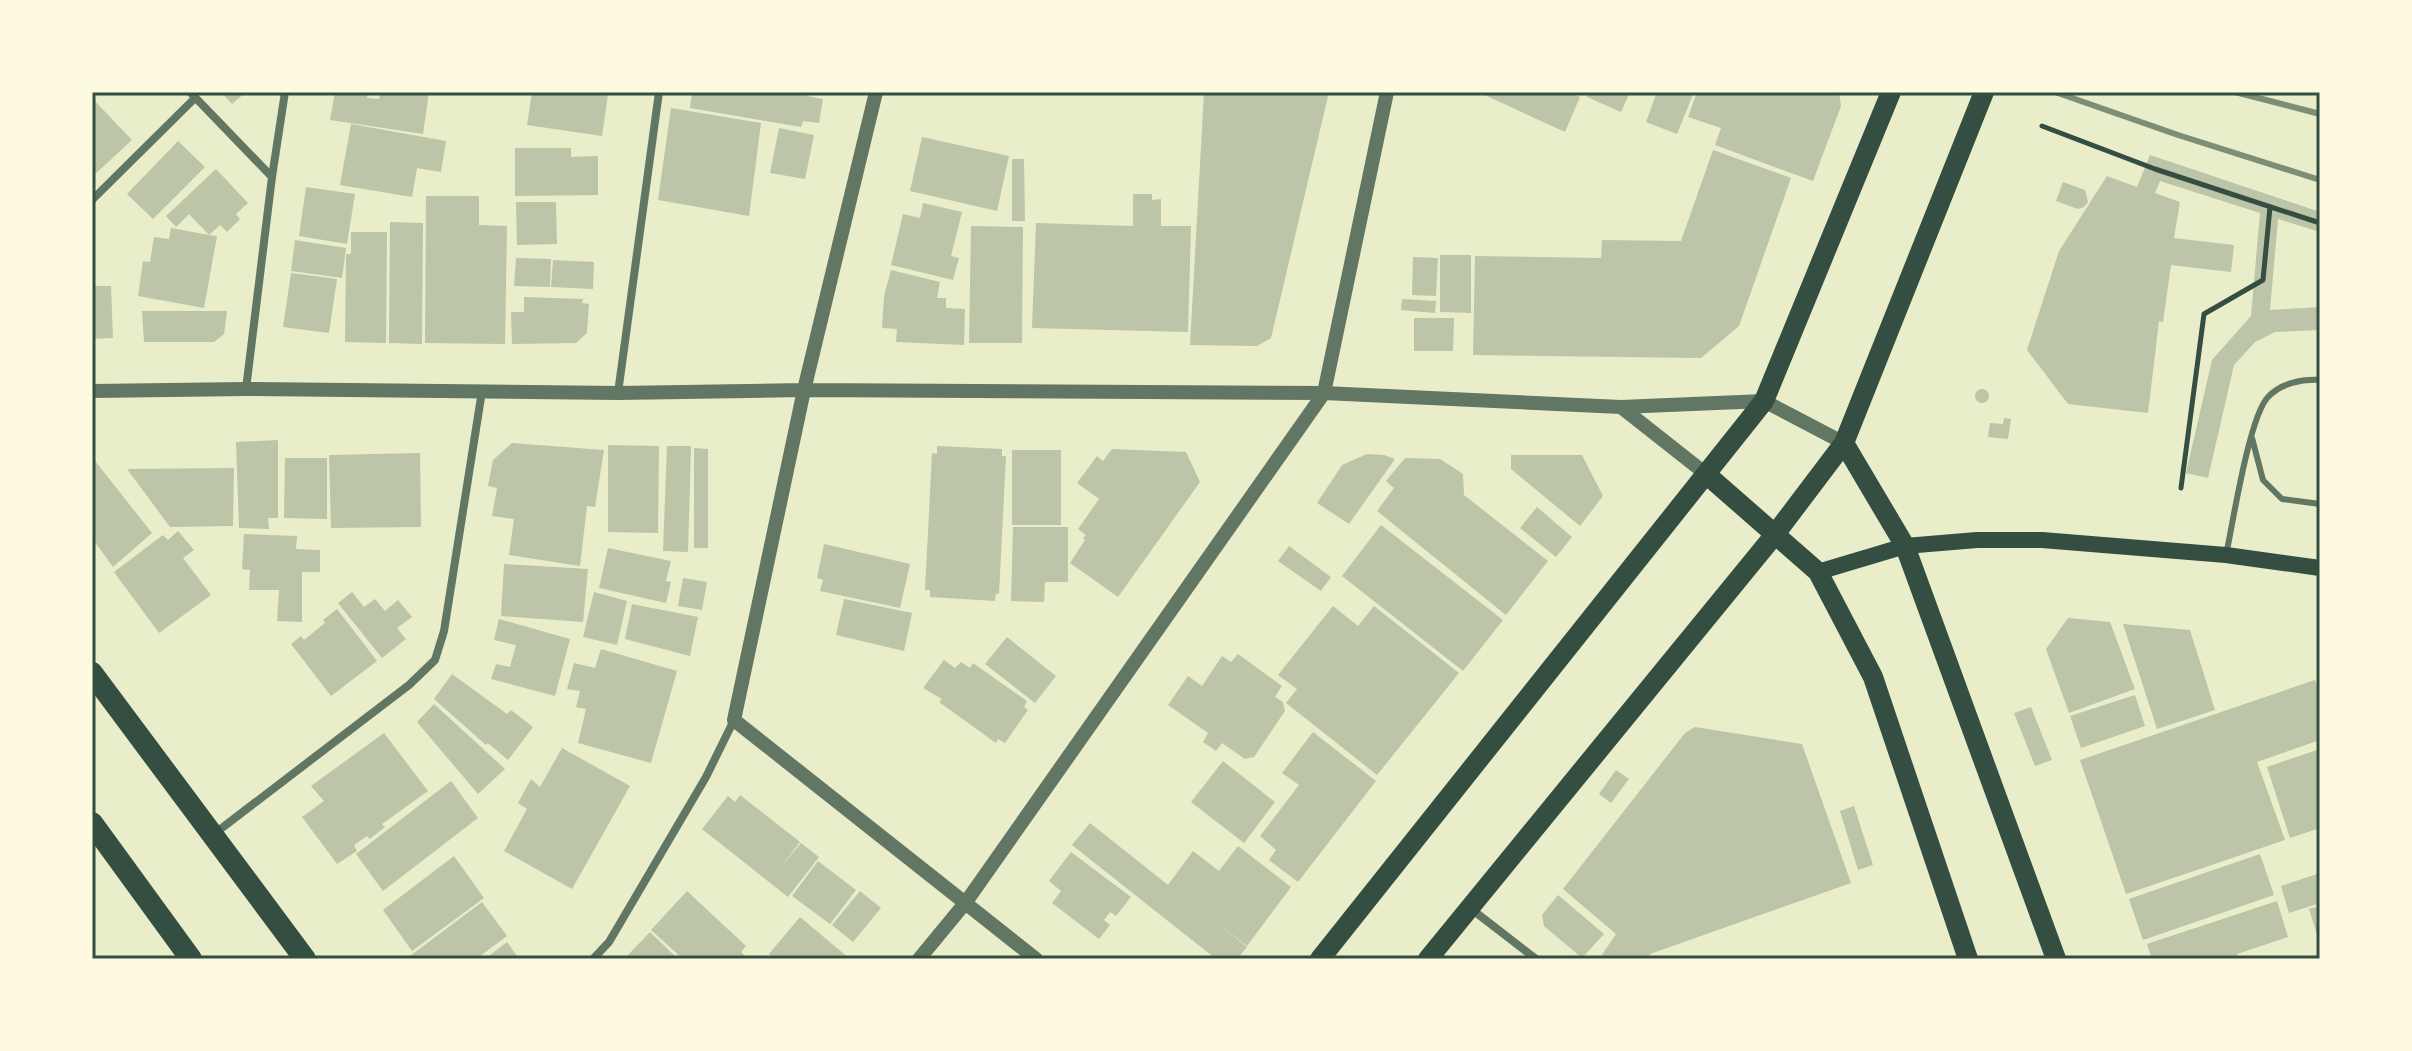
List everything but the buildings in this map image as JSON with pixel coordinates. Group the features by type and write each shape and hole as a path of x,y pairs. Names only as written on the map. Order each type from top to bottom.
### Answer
{"highway":[{"path":"92,673 305,959"},
{"path":"92,823 181,951"}],"main road":[{"path":"1320,959 1764,401 1891,92"},
{"path":"1428,959 1776,533 1844,443 1984,92"},
{"path":"1844,443 1905,546 2056,959"},
{"path":"1706,474 1818,572 1873,677 1968,959"},
{"path":"1818,572 1905,546 1977,540 2042,540 2226,555 2320,568"}],"street":[{"path":"246,389 285,92"},
{"path":"618,393 659,92"},
{"path":"593,959 609,942 698,790 734,720 804,390 876,92"},
{"path":"919,959 966,902 1324,393 1387,92"},
{"path":"92,200 193,95 272,177"},
{"path":"92,391 1324,393 1621,407 1764,401 1844,443"},
{"path":"214,834 409,685 435,660 444,631 482,391"},
{"path":"1621,407 1706,474"},
{"path":"734,720 1036,959"},
{"path":"1469,907 1536,959"}],"lane":[{"path":"2226,555 2254,422 2267,397 2291,382 2320,380"},
{"path":"2251,435 2263,480 2282,499 2320,504"}],"path":[{"path":"2042,126 2155,169 2320,223"},
{"path":"2181,488 2204,314 2263,280 2270,207"}],"railway":[{"path":"2055,92 2320,180"},
{"path":"2235,92 2320,114"}]}
